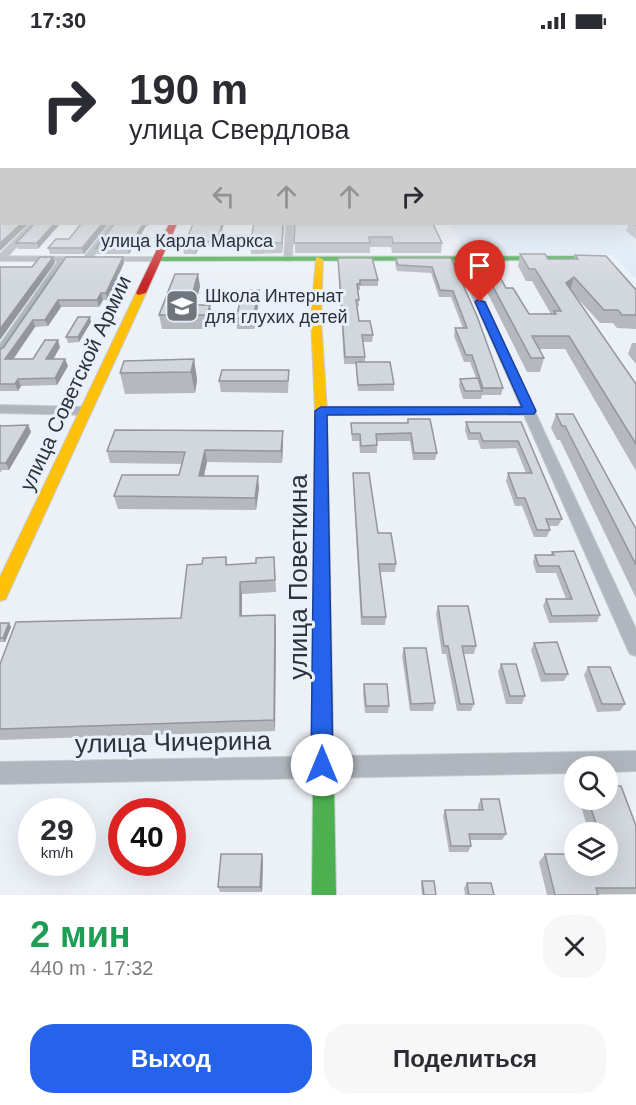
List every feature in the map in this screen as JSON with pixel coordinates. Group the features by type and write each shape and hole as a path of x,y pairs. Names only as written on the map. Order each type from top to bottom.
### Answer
{"street":[{"path":"0,259 33,225"},
{"name":"улица Карла Маркса","path":"87,259 112,225"},
{"name":"улица Советской Армии","path":"0,594 172,225"},
{"name":"улица Карла Маркса","path":"288,259 290,225"},
{"path":"460,258 636,648"},
{"name":"улица Карла Маркса","path":"0,259 460,258 610,262"},
{"path":"0,352 64,259"},
{"name":"улица Поветкина","path":"319,259 316,318 321,411 324,895"},
{"path":"0,409 85,411"},
{"path":"321,411 530,411"},
{"name":"улица Чичерина","path":"0,773 322,765 636,761"}],"shaded area":[{"path":"451,225 636,225 636,279 612,255 466,254"}],"building":[{"path":"0,225 20,225 0,243"},
{"path":"33,225 53,225 37,243 16,243"},
{"path":"80,225 101,225 82,248 48,248 56,239 69,239"},
{"path":"113,225 142,225 128,249 96,248"},
{"path":"193,225 222,225 217,241 198,241 195,248 183,248"},
{"path":"254,225 283,225 282,243 250,243"},
{"path":"295,225 433,225 442,243 393,243 392,237 369,237 370,243 294,243"},
{"path":"475,252 489,252 506,288 513,288 529,314 556,314 554,311 561,311 535,269 529,269 520,254 545,254 548,259 578,259 575,255 606,256 636,290 636,315 622,315 618,310 604,310 574,277 566,283 636,384 636,444 569,336 532,336 544,358 531,358 482,266 487,264 482,264"},
{"path":"40,257 53,257 0,329 0,267 32,267"},
{"path":"66,257 123,257 106,293 101,293 97,300 58,300 45,320 33,320 5,359 33,359 45,340 58,340 46,359 65,359 55,378 18,379 15,384 0,384 0,349 3,348"},
{"path":"338,258 372,258 378,280 360,280 360,284 357,284 359,300 356,300 359,321 370,321 373,335 362,335 365,357 345,357"},
{"path":"396,258 451,258 477,316 503,388 483,388 472,355 466,355 455,328 467,328 453,291 440,290 432,267 398,265"},
{"path":"175,274 198,274 189,305 210,305 207,315 159,315"},
{"path":"243,290 259,290 253,319 236,318"},
{"path":"78,317 90,317 78,337 66,337"},
{"path":"194,359 191,372 120,373 124,361"},
{"path":"356,362 390,362 394,384 358,385"},
{"path":"222,370 289,370 288,381 219,381"},
{"path":"478,378 482,391 465,391 460,379"},
{"path":"556,414 573,414 636,529 636,565 565,426 562,426"},
{"path":"408,419 430,419 437,453 414,453 411,433 376,434 377,445 361,446 360,434 352,434 351,423 408,423"},
{"path":"466,422 521,422 562,519 546,519 550,530 537,530 525,498 517,498 508,473 532,473 518,441 483,441 480,433 470,433"},
{"path":"28,425 6,463 0,463 0,426"},
{"path":"115,430 283,431 281,451 205,450 199,476 258,476 255,498 114,496 122,475 179,475 185,452 107,451"},
{"path":"353,473 369,473 378,533 391,533 396,564 379,564 386,617 362,617"},
{"path":"574,551 600,615 552,616 546,599 572,599 559,566 539,566 535,555 554,555 552,552"},
{"path":"226,557 226,565 256,563 256,558 274,557 275,580 240,582 240,616 275,615 274,720 0,729 0,664 16,622 181,618 187,565 202,564 203,558"},
{"path":"438,606 468,606 476,646 462,646 474,704 460,704 448,646 444,646"},
{"path":"0,623 9,623 3,638 0,638"},
{"path":"557,642 568,674 545,674 534,643"},
{"path":"404,648 426,648 435,703 411,704"},
{"path":"501,664 516,664 525,696 510,696"},
{"path":"588,667 610,667 625,704 602,704"},
{"path":"364,684 387,684 389,706 366,706"},
{"path":"618,786 621,786 636,826 636,888 596,888 598,895 555,895 545,854 564,854 564,876 618,876 618,822 596,822 591,810 618,810"},
{"path":"481,799 499,799 506,834 469,834 471,846 451,846 445,810 483,810"},
{"path":"221,854 262,854 260,887 218,887"},
{"path":"422,881 434,881 436,895 424,895"},
{"path":"467,883 491,883 494,895 469,895"}],"traffic: fast":[{"path":"155,259 598,258"},
{"path":"323,678 324,895"}],"traffic: slow":[{"path":"319,259 316,318 321,411 323,678"},
{"path":"0,594 141,293"}],"traffic: jam":[{"path":"141,293 173,225"}],"place":[{"name":"Школа Интернат для глухих детей","path":"182,306"}],"route":[{"path":"322,765 321,411 530,411 480,302"}]}
